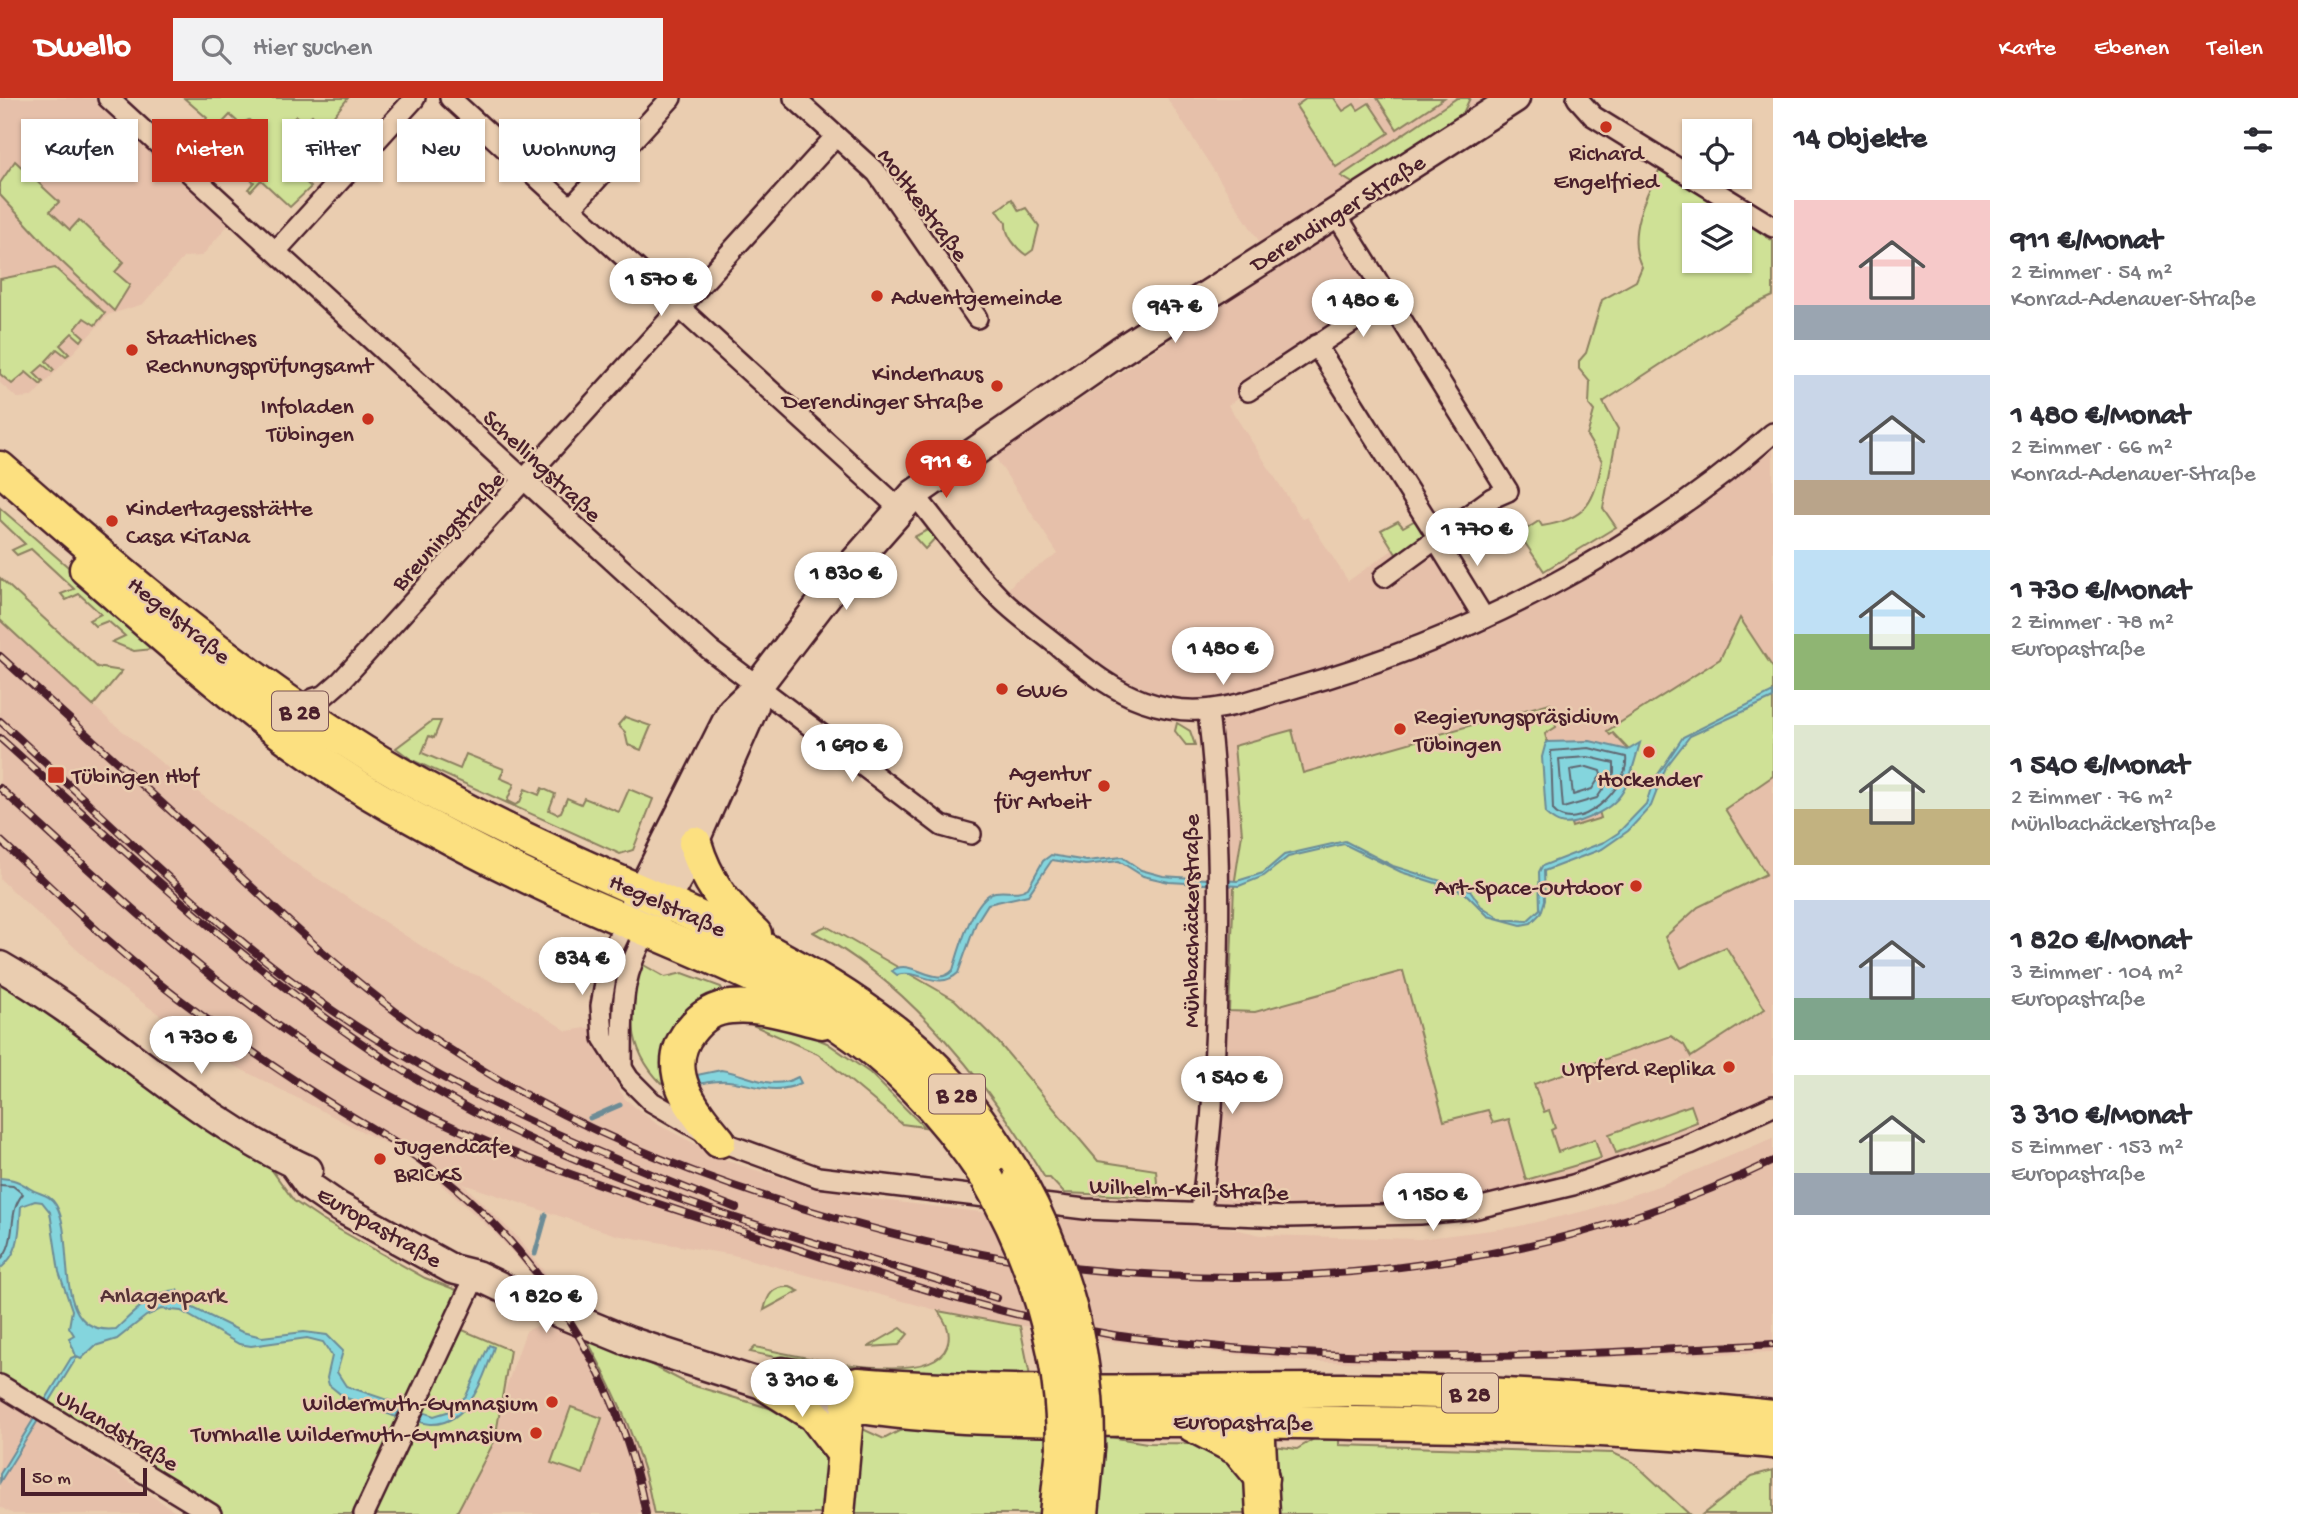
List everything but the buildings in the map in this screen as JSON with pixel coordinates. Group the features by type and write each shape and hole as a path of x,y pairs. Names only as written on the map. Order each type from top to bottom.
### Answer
{"main road":[{"name":"Hegelstraße","path":"0,468 225,656 302,713 443,798 776,955 830,985 904,1039 969,1109 1019,1181 1052,1249 1076,1326 1086,1387 1075,1449"},
{"name":"Hegelstraße","path":"0,493 185,656 239,700 349,780 479,853 637,926 765,980 847,1028 887,1059 926,1097 987,1178 1014,1225 1045,1307 1075,1449 1077,1511"},
{"name":"B 28","path":"695,843 707,876 718,895 776,955"},
{"path":"719,1141 693,1108 677,1073 678,1058 685,1038 698,1021 712,1011 728,1007 752,1007 847,1028"},
{"path":"768,1386 814,1415 843,1453"},
{"path":"1263,1514 1262,1478 1271,1390"},
{"name":"Europastraße","path":"858,1399 1029,1392 1271,1390 1488,1394 1773,1417"},
{"path":"838,1514 843,1453 858,1399"},
{"path":"858,1399 858,1514"},
{"name":"Europastraße","path":"858,1399 978,1417 1448,1425 1699,1435 1773,1443"},
{"path":"1177,1420 1230,1443 1245,1455 1262,1478"},
{"path":"1268,1422 1283,1514"}],"street":[{"name":"Schellingstraße","path":"108,98 524,483 710,650 942,826 971,834"},
{"path":"276,251 415,98"},
{"path":"450,98 681,309 907,501 1000,598 1097,678 1142,701 1177,710 1208,712 1365,665 1416,648 1484,618 1545,589 1649,528 1703,490 1773,433"},
{"path":"570,209 671,98"},
{"name":"Moltkestraße","path":"794,98 877,173 977,318"},
{"name":"Derendinger Straße","path":"654,897 720,730 740,701 757,687 907,501 1120,351 1515,98"},
{"path":"1577,98 1593,116 1773,227"},
{"name":"Breuningstraße","path":"313,699 325,695 341,681 524,483 836,136"},
{"path":"1336,214 1508,491 1492,498 1384,577"},
{"path":"1248,391 1389,298"},
{"path":"1316,345 1484,618"},
{"name":"Derendinger Straße","path":"637,926 654,897 695,843 754,706 757,687"},
{"name":"Mühlbachäckerstraße","path":"1201,1214 1212,1109 1217,892 1208,712"},
{"name":"Wilhelm-Keil-Straße","path":"637,926 634,956 624,986 622,1065 640,1093 719,1141 818,1177 1085,1209 1342,1217 1473,1209 1573,1185 1652,1159 1773,1106"},
{"name":"Europastraße","path":"0,966 57,1002 216,1116 457,1256 476,1275 620,1338 768,1386 858,1399"},
{"path":"365,1514 476,1275"},
{"name":"Europastraße","path":"718,1368 771,1370 858,1399"},
{"name":"Uhlandstraße","path":"0,1385 211,1514"}],"shaded area":[{"path":"0,98 100,98 123,119 21,119 21,182 138,182 138,132 152,145 152,182 194,182 234,218 202,256 184,257 143,304 108,315 32,397 17,398 0,383"},
{"path":"1167,98 1515,98 1336,214 1389,298 1228,405 1302,519 1307,517 1348,581 1427,526 1484,617 1545,588 1773,433 1773,1106 1690,1144 1473,1209 1201,1214 1212,1109 1208,713 1142,701 1000,598 1015,581 1058,554 995,457 1182,332 1173,317 1268,255"},
{"path":"0,620 108,719 191,787 300,867 452,966 487,979 567,1031 592,1027 611,1075 625,1099 657,1124 730,1162 788,1180 873,1199 971,1211 1088,1221 1217,1225 1261,1235 1419,1239 1515,1227 1589,1210 1661,1185 1773,1138 1773,1352 1536,1360 1310,1362 1108,1341 936,1310 733,1255 616,1235 463,1184 518,1238 561,1293 624,1411 649,1488 654,1514 456,1514 495,1440 507,1385 526,1331 546,1322 565,1329 534,1276 494,1232 408,1155 225,1061 109,979 0,879"},
{"path":"0,1364 67,1404 51,1431 180,1514 13,1514 0,1507"}],"green space":[{"path":"184,98 348,98 331,119 316,119 312,115 308,119 296,116 293,119 282,119 282,182 305,182 311,187 290,207 263,182 268,182 268,119 234,119 230,115 226,119 207,118"},
{"path":"1307,98 1334,98 1343,111 1354,104 1358,110 1369,103 1389,133 1336,167 1296,106"},
{"path":"1377,98 1444,98 1397,129"},
{"path":"1457,98 1470,98 1460,120 1356,185 1341,176"},
{"path":"15,161 21,167 21,182 38,182 59,202 50,211 70,230 79,220 124,262 115,272 130,285 114,311 60,260 0,195 0,183"},
{"path":"1661,167 1682,181 1682,189 1694,189 1716,203 1682,203 1682,273 1752,273 1752,227 1773,241 1773,296 1747,308 1603,402 1618,429 1603,508 1616,527 1544,571 1519,534 1539,521 1542,526 1569,519 1586,507 1596,488 1602,461 1587,436 1594,411 1589,405 1590,382 1579,369 1579,361 1586,353 1602,300 1636,281 1642,267 1637,255 1636,230 1649,190"},
{"path":"254,182 259,182 251,191 248,189"},
{"path":"1012,199 1019,211 1026,208 1039,226 1033,250 1026,255 1012,241 1006,223 997,210"},
{"path":"55,268 105,313 95,325 84,318 75,329 84,337 81,341 72,333 60,345 69,354 66,356 57,349 46,361 54,370 52,372 43,365 34,373 43,382 41,385 26,372 12,384 0,374 0,279"},
{"path":"0,508 162,648 134,651 112,642 125,636 108,621 95,626 89,620 101,614 79,594 66,600 61,594 74,589 31,549 17,555 12,550 25,544 0,520"},
{"path":"1419,518 1429,535 1396,554 1381,530 1398,521 1403,527"},
{"path":"931,528 938,535 925,549 914,537"},
{"path":"0,578 97,667 122,671 93,706 0,620"},
{"path":"1740,618 1773,668 1773,776 1725,809 1766,874 1698,907 1665,937 1681,968 1726,947 1765,1009 1691,1057 1684,1045 1671,1036 1534,1084 1544,1112 1549,1110 1555,1128 1551,1130 1558,1152 1595,1139 1601,1158 1526,1180 1509,1119 1493,1123 1488,1110 1444,1121 1403,971 1255,1012 1229,1011 1234,886 1242,834 1234,746 1292,730 1303,773 1550,703 1556,727 1545,734 1572,827 1601,818 1585,763 1629,750 1613,733 1610,735 1607,731 1720,659"},
{"path":"625,717 651,726 641,750 628,745 625,732 618,725"},
{"path":"432,721 441,721 434,738 429,736 422,753 460,769 466,754 504,769 500,778 514,784 507,801 515,805 520,802 525,789 539,795 542,788 555,794 549,810 557,814 561,812 567,798 581,804 584,798 619,812 629,789 653,799 633,850 620,854 412,760 396,748"},
{"path":"1177,723 1190,731 1195,745 1186,745 1175,731"},
{"path":"826,926 955,1000 999,1043 1098,1161 1156,1170 1158,1197 1064,1193 1050,1178 1045,1178 999,1108 944,1039 882,979 848,953 813,932"},
{"path":"640,963 665,977 683,973 721,987 727,999 669,1081 661,1083 641,1055 633,1027 634,997"},
{"name":"Anlagenpark","path":"0,976 249,1138 294,1201 322,1220 425,1278 467,1294 453,1326 510,1350 495,1440 456,1514 211,1514 0,1385"},
{"path":"752,1012 827,1043 870,1073 924,1127 902,1124 818,1054 748,1023"},
{"path":"1691,1105 1697,1122 1616,1153 1609,1134"},
{"path":"790,1287 799,1291 764,1310 772,1292"},
{"path":"938,1311 1020,1326 1030,1376 920,1376 832,1369 750,1352 755,1347 858,1366 915,1366 936,1359 947,1346 947,1328"},
{"path":"901,1328 908,1334 899,1345 868,1347"},
{"path":"587,1340 646,1362 688,1384 796,1416 854,1425 884,1439 899,1431 922,1428 1110,1437 1147,1443 1259,1444 1297,1449 1319,1436 1339,1435 1339,1445 1613,1453 1633,1462 1689,1514 654,1514 643,1468 628,1424"},
{"path":"571,1407 602,1418 583,1474 551,1463"},
{"path":"1773,1470 1773,1514 1703,1514 1752,1476"}],"water":[{"path":"1773,692 1773,698 1690,736 1666,767 1651,806 1628,831 1602,849 1544,871 1545,900 1541,913 1531,923 1521,925 1488,916 1464,892 1401,872 1344,844 1288,857 1264,876 1239,886 1169,882 1143,876 1119,861 1085,865 1052,860 1028,895 988,904 976,923 958,973 950,978 935,980 913,974 897,975 892,971 907,967 939,976 953,970 968,925 980,903 995,892 1015,892 1028,888 1043,861 1051,855 1087,861 1122,857 1141,870 1163,876 1237,881 1263,873 1284,855 1345,841 1393,866 1470,890 1481,906 1501,919 1527,921 1540,909 1539,872 1542,866 1604,842 1618,833 1646,804 1653,782 1683,737"},
{"path":"1590,741 1628,750 1640,743 1632,772 1616,801 1607,808 1575,823 1558,822 1546,814 1542,757 1546,742"},
{"path":"721,1070 778,1083 798,1077 801,1083 782,1089 728,1081 699,1084 697,1075"},
{"path":"0,1178 19,1182 47,1196 56,1205 62,1221 73,1303 81,1318 95,1327 116,1329 151,1299 177,1290 189,1306 242,1332 262,1337 304,1332 327,1335 343,1351 337,1372 346,1386 434,1416 450,1411 466,1396 489,1345 494,1347 486,1372 465,1408 455,1417 430,1424 398,1413 396,1417 344,1397 329,1385 327,1378 332,1356 323,1342 307,1338 251,1346 239,1344 181,1311 161,1309 146,1316 117,1339 95,1346 81,1359 77,1357 0,1482 0,1474 71,1358 76,1356 69,1338 74,1335 69,1327 72,1310 59,1272 50,1212 42,1202 35,1201 21,1206 15,1248 0,1269"}],"waterway":[{"path":"590,1118 620,1105"},
{"path":"535,1254 546,1215"}],"railway":[{"path":"0,656 308,939 364,987 424,1032 510,1086 601,1133 695,1172 829,1216 979,1253 1055,1266 1179,1276 1354,1272 1441,1262 1527,1246 1611,1224 1693,1196 1773,1161"},
{"path":"0,721 203,908 245,944 332,1010 427,1069 528,1120 736,1208"},
{"path":"0,738 167,889 283,985 405,1072 471,1110 533,1141 663,1193 729,1216 997,1298"},
{"path":"0,788 198,965 283,1029 372,1086 465,1132 561,1171 856,1268 1058,1324 1123,1336 1232,1348 1367,1356 1502,1356 1773,1344"},
{"path":"0,840 155,980 267,1062 416,1157 459,1191 498,1228 534,1269 565,1314 592,1361 615,1410 633,1461 646,1514"}],"place":[{"name":"Richard Engelfried","path":"1606,127"},
{"name":"Adventgemeinde","path":"877,296"},
{"name":"Staatliches Rechnungsprüfungsamt","path":"132,350"},
{"name":"Kinderhaus Derendinger Straße","path":"997,386"},
{"name":"Infoladen Tübingen","path":"368,419"},
{"name":"Kindertagesstätte Casa KiTaNa","path":"112,521"},
{"name":"GWG","path":"1002,689"},
{"name":"Regierungspräsidium Tübingen","path":"1400,729"},
{"name":"Hockender","path":"1649,752"},
{"name":"Tübingen Hbf","path":"56,775"},
{"name":"Agentur für Arbeit","path":"1104,786"},
{"name":"Art-Space-Outdoor","path":"1636,886"},
{"name":"Urpferd Replika","path":"1729,1067"},
{"name":"Jugendcafe BRICKS","path":"380,1159"},
{"name":"Wildermuth-Gymnasium","path":"552,1402"},
{"name":"Turnhalle Wildermuth-Gymnasium","path":"536,1433"}]}
